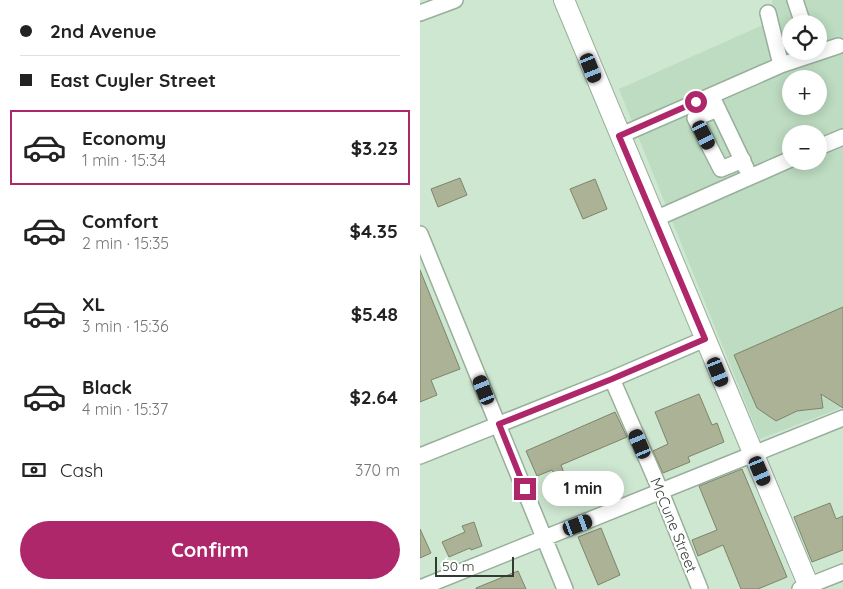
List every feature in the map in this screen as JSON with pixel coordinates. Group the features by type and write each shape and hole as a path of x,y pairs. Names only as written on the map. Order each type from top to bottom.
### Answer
{"main road":[{"path":"564,0 753,454 806,588"}],"street":[{"path":"420,13 455,0"},
{"path":"795,0 799,15"},
{"path":"768,12 781,65"},
{"path":"827,49 838,46"},
{"path":"619,136 714,102 781,65 795,60"},
{"path":"714,102 750,176"},
{"path":"714,102 695,118 720,169 743,160"},
{"path":"827,144 843,137"},
{"path":"655,219 782,163"},
{"path":"420,234 565,589"},
{"path":"420,456 612,379 705,339"},
{"name":"McCune Street","path":"612,379 661,492 700,589"},
{"path":"420,588 843,418"},
{"path":"806,588 843,572"}],"shaded area":[{"path":"772,0 843,0 843,407 760,439 619,89 774,20"}],"building":[{"path":"460,178 467,195 438,207 431,189"},
{"path":"595,179 607,209 583,219 570,189"},
{"path":"420,270 460,369 431,380 437,395 420,402"},
{"path":"843,307 843,408 821,394 823,408 797,411 776,421 757,408 734,355"},
{"path":"699,394 712,425 717,423 724,442 688,457 690,462 663,473 653,451 668,444 655,412"},
{"path":"615,412 627,437 561,465 564,473 556,477 552,470 537,476 526,451"},
{"path":"742,469 787,577 758,589 741,589 723,545 698,556 692,540 717,530 699,486"},
{"path":"830,503 836,519 843,516 843,550 812,562 794,517"},
{"path":"474,522 482,546 471,550 470,548 449,557 442,542 465,532 462,526"},
{"path":"601,528 620,575 598,585 578,537"},
{"path":"420,529 431,553 420,558"},
{"path":"518,571 526,589 476,589 476,588"}],"route":[{"path":"525,489 499,424 612,379 705,339 619,136 696,102"}]}
